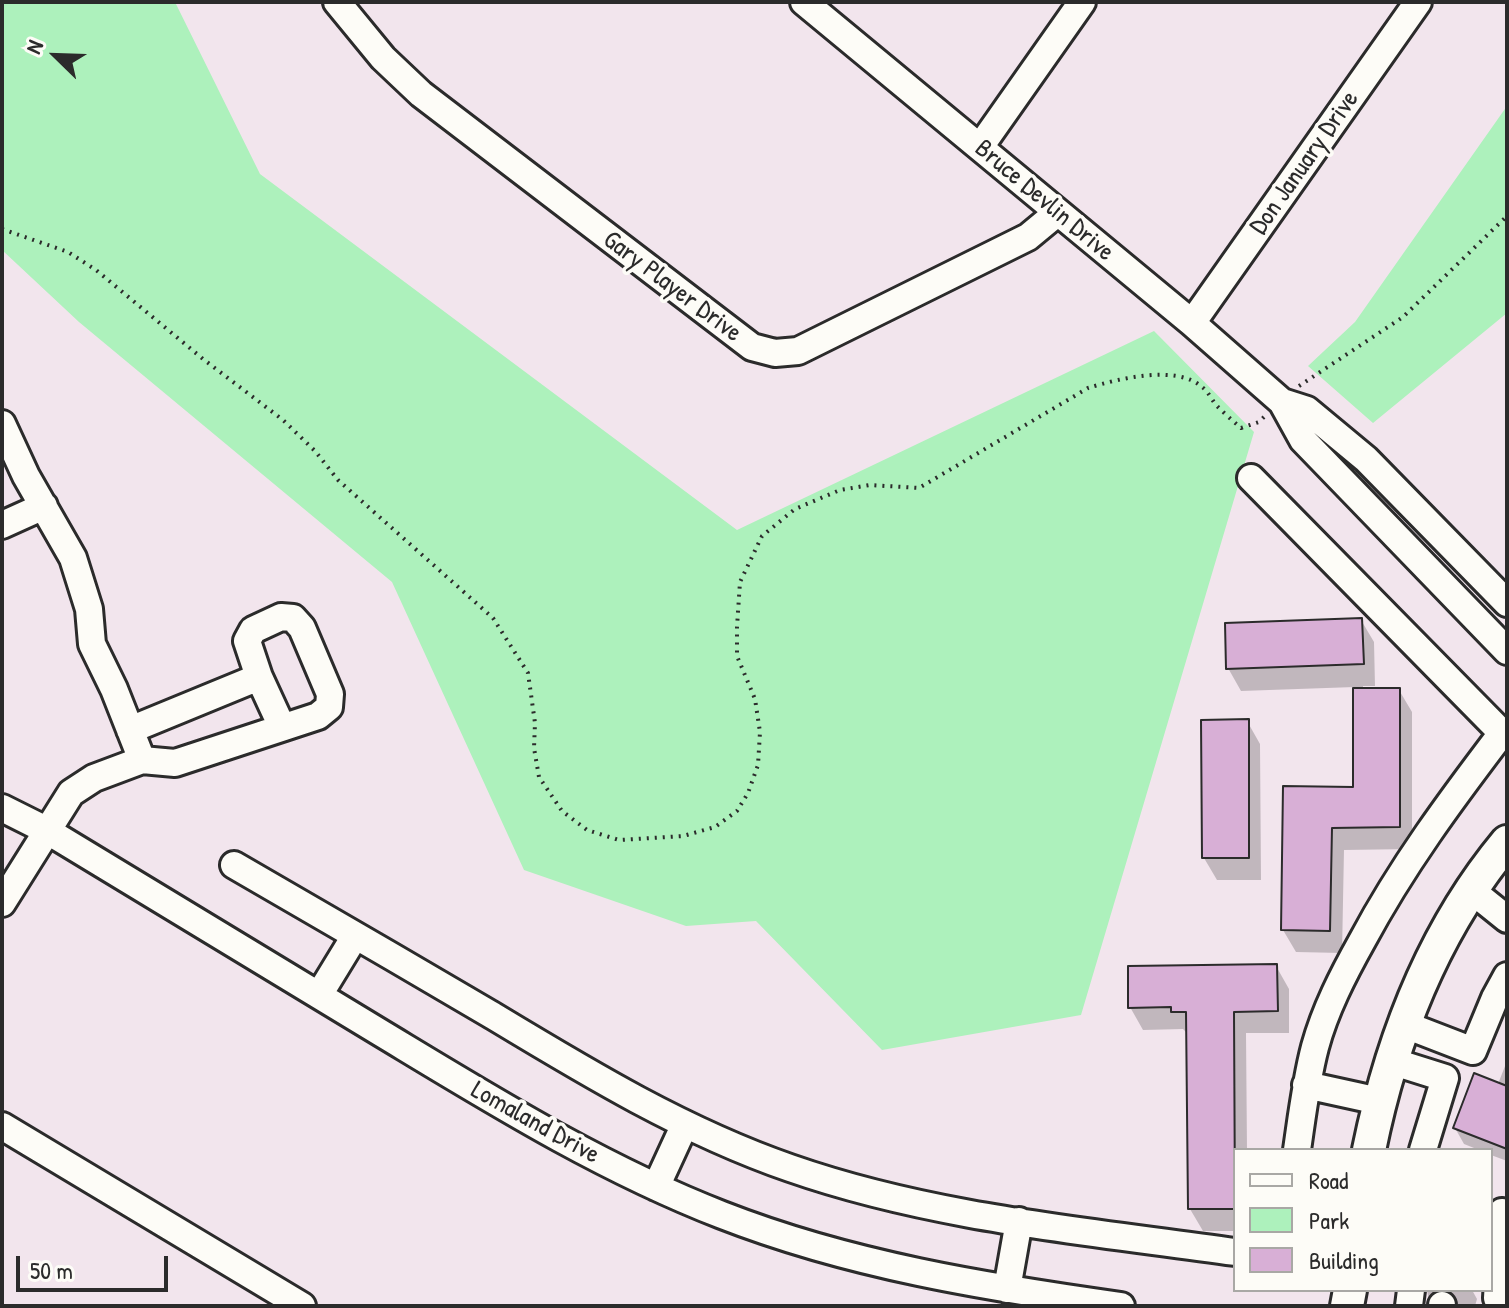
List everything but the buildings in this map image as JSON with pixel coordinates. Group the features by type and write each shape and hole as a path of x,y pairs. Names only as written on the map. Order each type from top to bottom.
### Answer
{"main road":[{"path":"1369,1148 1379,1101 1403,1024 1434,951 1471,890 1503,855"}],"street":[{"name":"Gary Player Drive","path":"337,2 383,58 421,94 752,347 775,353 798,351 1028,237 1057,213"},
{"name":"Bruce Devlin Drive","path":"804,2 1192,323 1282,402 1303,440 1507,651"},
{"path":"980,147 1082,2"},
{"name":"Don January Drive","path":"1192,323 1418,2"},
{"name":"Bruce Devlin Drive","path":"1282,402 1307,410 1366,459 1507,603"},
{"path":"2,424 12,474 44,506 73,558 89,609 92,644 142,760"},
{"path":"1251,478 1502,733 1499,753 1451,799 1387,894 1338,985 1315,1046 1297,1148"},
{"path":"2,525 44,506"},
{"path":"2,903 71,793 94,778 142,760 175,763 318,716 329,707 330,694 302,628 293,618 281,617 253,630 247,641 259,677 282,727"},
{"path":"130,730 259,677"},
{"name":"Lomaland Drive","path":"2,808 46,830 551,1134 656,1187 723,1215 849,1256 904,1270 1007,1289 1121,1306"},
{"path":"234,865 609,1085 685,1124 790,1168 877,1193 1019,1221 1233,1252"},
{"path":"1471,890 1507,919"},
{"path":"319,995 355,936"},
{"path":"1403,1024 1473,1051 1507,976"},
{"path":"1391,1061 1445,1078 1424,1148"},
{"path":"1306,1085 1379,1101"},
{"path":"656,1187 685,1124"},
{"path":"2,1126 302,1306"},
{"path":"1496,1292 1502,1212"},
{"path":"1007,1289 1019,1221"}],"path":[{"path":"2,229 68,252 96,270 203,359 283,420 315,451 338,480 493,618 528,673 539,777 562,811 587,830 619,840 683,836 715,827 737,811 748,793 758,765 760,732 755,699 737,656 740,582 762,536 795,509 840,490 870,485 919,488 1088,388 1119,378 1188,378 1203,388 1241,428 1259,422 1301,384 1403,317 1507,216"}],"green space":[{"path":"2,2 175,2 260,174 737,530 1154,331 1254,432 1081,1015 882,1050 756,921 686,926 524,870 392,582 79,322 2,250"},
{"path":"1507,106 1507,313 1373,423 1308,366 1355,322"}]}
